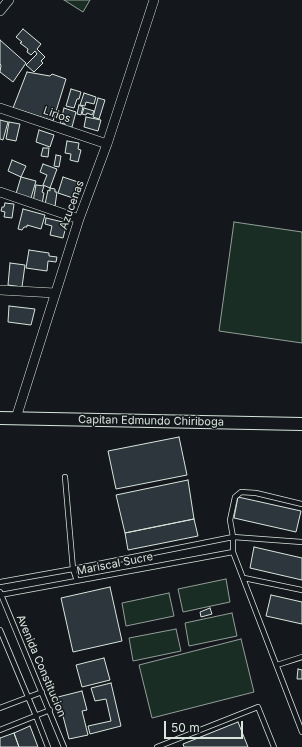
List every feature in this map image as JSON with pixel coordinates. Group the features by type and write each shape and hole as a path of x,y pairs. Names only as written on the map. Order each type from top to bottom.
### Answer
{"street":[{"path":"0,10 9,0"},
{"name":"Azucenas","path":"16,418 79,219 107,144 150,1"},
{"name":"Lirios","path":"0,108 107,144"},
{"path":"0,192 79,219"},
{"path":"0,290 55,293"},
{"name":"Capitan Edmundo Chiriboga","path":"0,418 302,424"}],"lane":[{"path":"65,477 73,569 77,581"},
{"path":"302,504 256,493 241,492 235,497 230,520 233,537 233,552 302,732"},
{"name":"Mariscal Sucre","path":"0,582 233,537 302,542"},
{"name":"Mariscal Sucre","path":"0,594 233,552"},
{"path":"244,578 302,590"},
{"name":"Avenida Constitucion","path":"0,594 50,710 64,747"},
{"path":"0,630 48,747"},
{"path":"277,665 302,657"},
{"path":"0,708 42,692"},
{"path":"157,747 258,707 274,747"},
{"path":"0,730 50,710"},
{"path":"170,742 172,747"}],"green space":[{"path":"64,0 90,0 83,12"},
{"path":"234,222 302,232 302,343 219,331"},
{"path":"226,579 230,602 183,612 178,589"},
{"path":"169,593 174,616 126,626 122,603"},
{"path":"232,613 237,636 189,646 185,623"},
{"path":"176,629 181,651 133,661 129,638"},
{"path":"241,639 254,692 152,718 139,665"}],"building":[{"path":"23,29 41,44 37,49 45,57 41,61 43,63 34,72 26,65 37,54 35,51 31,55 27,52 28,49 20,43 22,42 16,37"},
{"path":"0,40 26,63 13,82 0,72"},
{"path":"27,72 50,76 52,74 66,79 53,121 13,108"},
{"path":"71,89 81,92 74,108 66,106"},
{"path":"84,93 96,97 94,104 86,102 85,106 80,105"},
{"path":"98,98 105,100 99,119 93,117"},
{"path":"79,105 83,107 81,115 77,114"},
{"path":"64,108 76,112 72,127 66,127 63,123 60,124"},
{"path":"84,108 94,111 92,115 87,113 86,115 82,114"},
{"path":"86,117 101,120 98,131 84,127"},
{"path":"0,120 8,122 3,140 0,139"},
{"path":"9,122 20,124 16,141 6,139"},
{"path":"39,130 54,135 50,147 36,142"},
{"path":"67,141 79,143 78,149 81,150 78,162 70,160 71,154 65,153"},
{"path":"43,148 49,148 48,157 41,156"},
{"path":"56,155 61,156 59,167 54,166"},
{"path":"12,160 26,166 21,177 8,171"},
{"path":"43,164 57,169 50,188 43,185 47,175 40,172"},
{"path":"21,177 36,181 30,201 15,197"},
{"path":"63,177 78,182 73,198 58,193"},
{"path":"36,185 44,186 42,192 44,193 42,204 33,202"},
{"path":"50,188 55,189 55,192 57,192 55,206 45,204 48,190 50,191"},
{"path":"5,203 14,204 12,218 4,217 5,212 1,211"},
{"path":"23,209 45,215 41,229 27,225 27,227 24,227 22,230 18,229"},
{"path":"46,218 67,223 63,238 50,235 52,226 45,224"},
{"path":"29,250 49,253 49,256 57,257 56,262 48,261 47,271 26,268"},
{"path":"10,263 25,265 22,287 8,285"},
{"path":"9,306 35,309 31,325 8,322"},
{"path":"179,437 187,475 116,489 108,451"},
{"path":"188,480 194,519 125,533 116,495"},
{"path":"238,497 301,511 296,532 234,518"},
{"path":"194,519 198,536 128,550 125,533"},
{"path":"254,547 302,558 302,580 250,568"},
{"path":"110,587 122,641 73,652 61,598"},
{"path":"271,595 302,602 302,624 266,616"},
{"path":"210,608 212,614 201,617 200,612"},
{"path":"104,658 110,680 82,687 76,665"},
{"path":"298,669 302,670 302,679 297,679"},
{"path":"111,683 121,726 90,734 88,726 111,721 106,699 95,701 91,688"},
{"path":"82,691 87,710 82,711 88,735 69,739 58,697"},
{"path":"238,722 248,747 184,747 183,744"},
{"path":"30,726 38,747 19,747 14,733"},
{"path":"14,733 19,747 0,747 0,738"}]}
